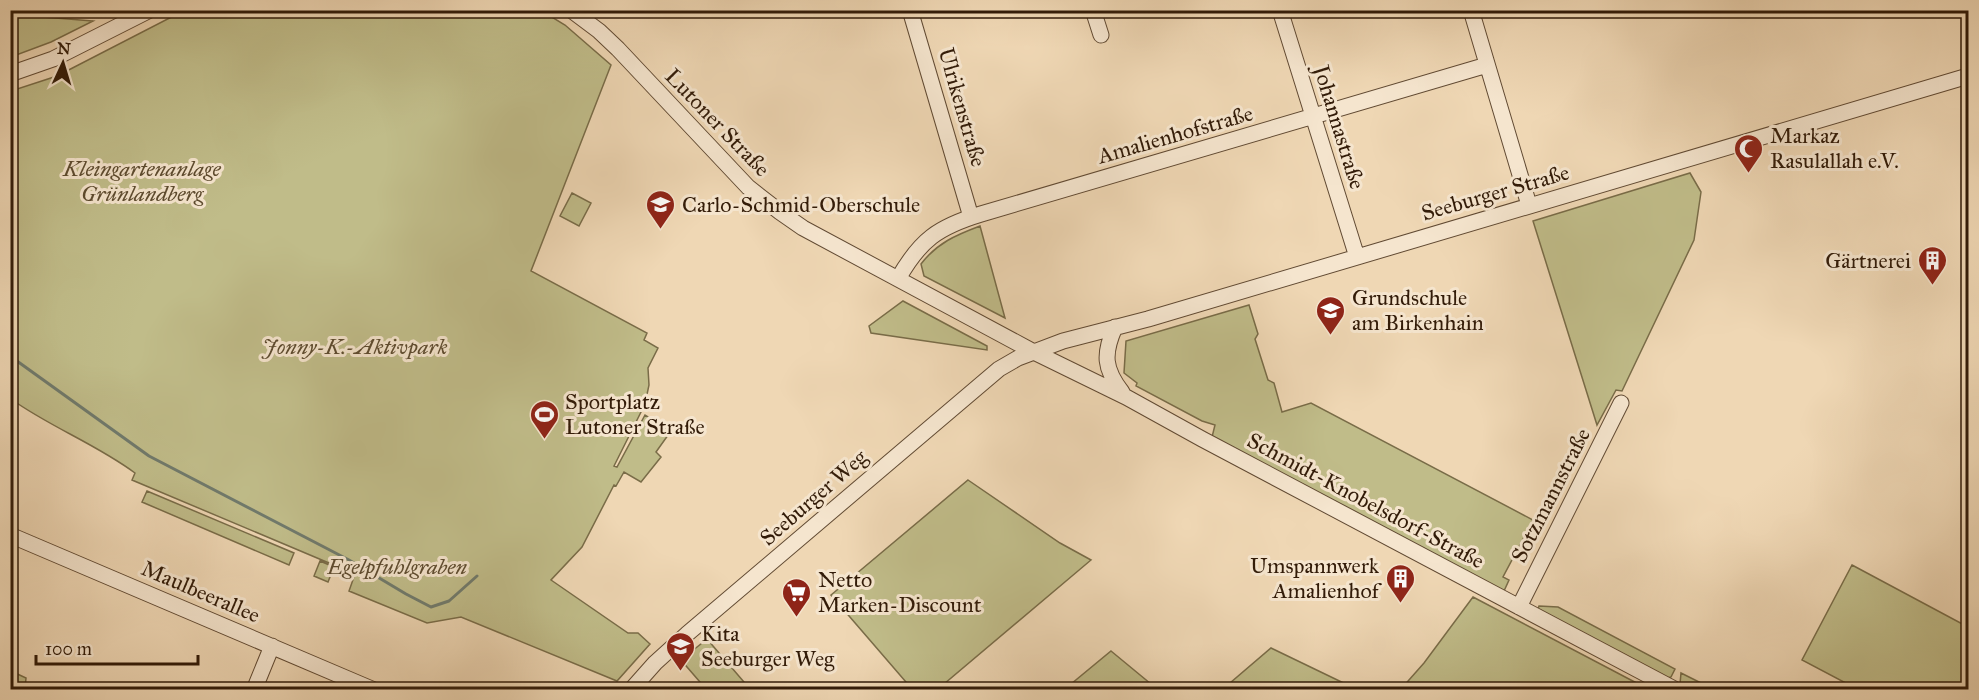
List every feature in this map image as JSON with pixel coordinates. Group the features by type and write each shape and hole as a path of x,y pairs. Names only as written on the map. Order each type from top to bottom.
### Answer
{"street":[{"path":"10,74 53,59 150,10"},
{"name":"Lutoner Straße","path":"571,10 618,49 756,194 816,236 1034,352"},
{"name":"Ulrikenstraße","path":"910,10 971,217"},
{"path":"1094,10 1101,35"},
{"name":"Johannastraße","path":"1280,10 1357,257"},
{"path":"1471,10 1529,206"},
{"name":"Amalienhofstraße","path":"898,279 909,259 924,243 947,226 971,217 1486,65"},
{"name":"Seeburger Straße","path":"1034,352 1081,336 1357,257 1968,76"},
{"path":"1115,327 1106,353 1108,367 1112,379 1126,397"},
{"name":"Schmidt-Knobelsdorf-Straße","path":"1034,352 1126,397 1676,690"},
{"name":"Seeburger Weg","path":"631,690 666,653 950,410 999,369 1034,352"},
{"name":"Sotzmannstraße","path":"1519,607 1621,403"},
{"name":"Maulbeerallee","path":"10,535 374,690"},
{"path":"254,690 272,646"}],"green space":[{"path":"185,10 542,11 565,25 611,65 531,271 647,333 644,340 658,348 648,368 649,385 645,404 614,466 617,467 645,415 671,431 656,452 661,457 641,482 624,472 616,486 614,485 582,547 551,580 628,633 638,633 650,644 617,681 461,617 427,623 349,591 355,574 132,480 135,473 11,399 11,91 57,76"},
{"path":"11,14 93,21 51,42 11,57"},
{"path":"1690,173 1701,192 1694,240 1622,391 1616,390 1597,425 1533,221"},
{"path":"572,193 591,203 579,226 560,216"},
{"path":"980,226 1005,318 924,276 921,264 934,250 955,236"},
{"path":"903,301 987,346 987,350 871,333 869,326"},
{"path":"1249,305 1258,334 1255,339 1268,380 1274,383 1282,412 1311,403 1533,520 1503,577 1509,580 1504,591 1212,437 1215,425 1202,421 1136,386 1137,383 1124,373 1126,341"},
{"path":"968,480 1060,543 1091,560 938,689 912,689 831,595"},
{"path":"147,491 294,553 289,565 142,502"},
{"path":"320,561 334,567 328,582 314,576"},
{"path":"1852,565 1968,627 1968,689 1857,689 1802,660"},
{"path":"1473,597 1648,689 1401,689 1424,663"},
{"path":"1539,606 1558,607 1675,669 1671,677 1668,678 1538,609"},
{"path":"707,639 750,689 706,689 681,660"},
{"path":"1271,648 1356,689 1223,689"},
{"path":"1111,651 1157,689 1065,689"},
{"path":"11,671 26,678 25,689 11,689"},
{"path":"1681,673 1713,689 1690,689 1680,684"}],"waterway":[{"name":"Egelpfuhlgraben","path":"10,356 149,456 349,560 431,607 449,601 477,576"}],"place":[{"name":"Markaz Rasulallah e.V.","path":"1749,174"},
{"name":"Carlo-Schmid-Oberschule","path":"661,230"},
{"name":"Gärtnerei","path":"1932,286"},
{"name":"Grundschule am Birkenhain","path":"1331,336"},
{"name":"Sportplatz Lutoner Straße","path":"544,440"},
{"name":"Umspannwerk Amalienhof","path":"1400,604"},
{"name":"Netto Marken-Discount","path":"797,618"},
{"name":"Kita Seeburger Weg","path":"680,672"}],"park label":[{"name":"Kleingartenanlage Grünlandberg","path":"142,180"},
{"name":"Jonny-K.-Aktivpark","path":"355,346"}]}
